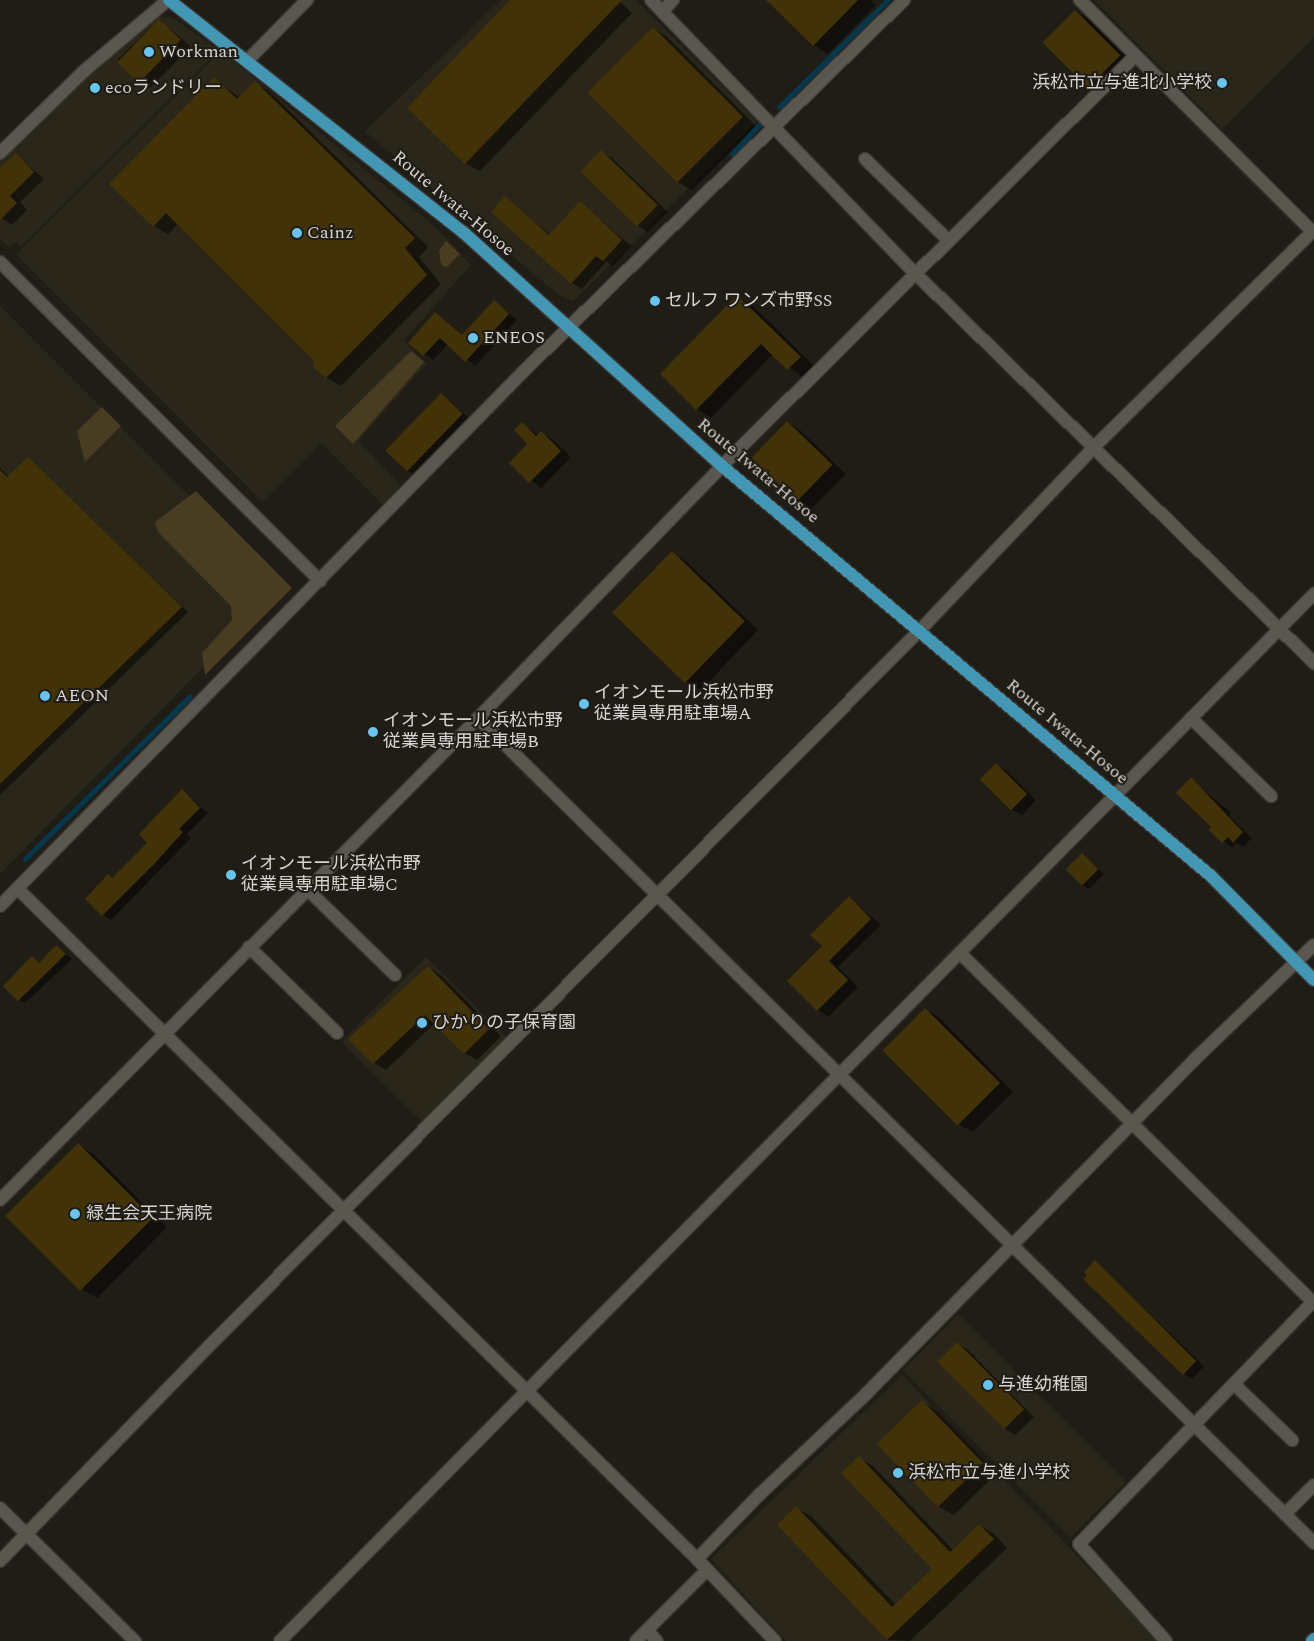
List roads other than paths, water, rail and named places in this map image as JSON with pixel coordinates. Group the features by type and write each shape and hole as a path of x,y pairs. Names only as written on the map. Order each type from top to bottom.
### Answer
{"main road":[{"name":"Route Iwata-Hosoe","path":"168,0 463,232 722,466 920,630 1211,876 1298,961 1314,980"}],"street":[{"path":"0,153 84,71 168,0"},
{"path":"247,61 307,0"},
{"path":"651,0 774,130 916,274 1314,663"},
{"path":"662,11 673,0"},
{"path":"0,906 569,328 774,130 904,0"},
{"path":"0,1561 920,630 1094,447 1314,232 1080,0"},
{"path":"0,1200 478,718 722,466 1136,55"},
{"path":"865,159 949,241"},
{"path":"0,262 320,581"},
{"path":"280,1641 527,1393 628,1285 838,1076 1314,594"},
{"path":"478,718 838,1076 1014,1245 1314,1543"},
{"path":"1192,718 1271,796"},
{"path":"18,889 697,1559 775,1641"},
{"path":"308,889 395,975"},
{"path":"697,1559 1314,945"},
{"path":"249,947 337,1033"},
{"path":"960,953 1314,1302 1079,1544 1166,1641"},
{"path":"1234,1384 1292,1440"},
{"path":"1285,1514 1314,1485"},
{"path":"0,1508 135,1641"},
{"path":"636,1641 707,1570"},
{"path":"647,1630 657,1641"}],"waterway":[{"path":"779,107 888,0"},
{"path":"732,154 759,125"},
{"path":"25,859 189,697"}],"place":[{"name":"Workman","path":"149,52"},
{"name":"浜松市立与進北小学校","path":"1222,83"},
{"name":"ecoランドリー","path":"95,88"},
{"name":"Cainz","path":"297,233"},
{"name":"セルフ ワンズ市野SS","path":"655,301"},
{"name":"ENEOS","path":"473,338"},
{"name":"AEON","path":"45,696"},
{"name":"イオンモール浜松市野 従業員専用駐車場A","path":"584,704"},
{"name":"イオンモール浜松市野 従業員専用駐車場B","path":"373,732"},
{"name":"イオンモール浜松市野 従業員専用駐車場C","path":"231,875"},
{"name":"ひかりの子保育園","path":"422,1023"},
{"name":"緑生会天王病院","path":"75,1214"},
{"name":"与進幼稚園","path":"988,1385"},
{"name":"浜松市立与進小学校","path":"898,1473"}]}
